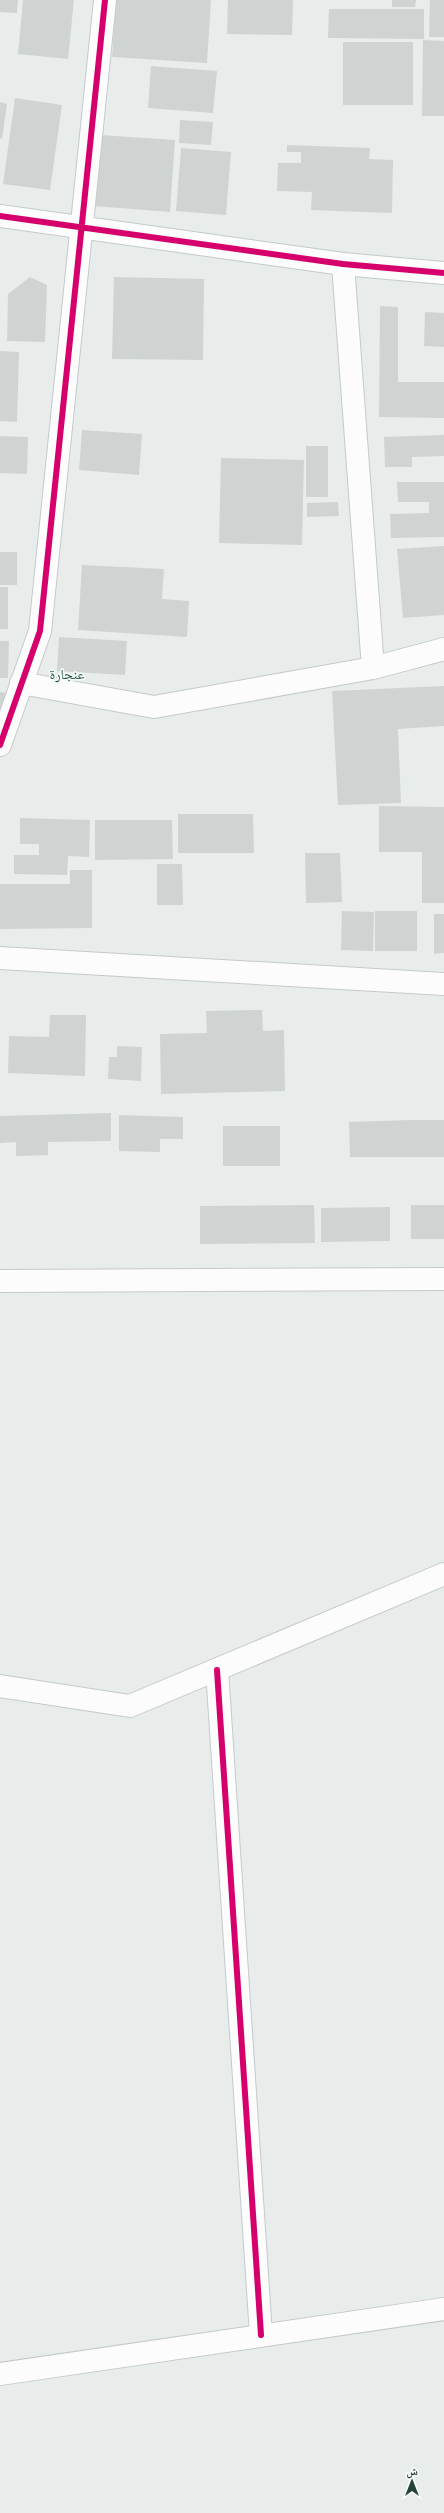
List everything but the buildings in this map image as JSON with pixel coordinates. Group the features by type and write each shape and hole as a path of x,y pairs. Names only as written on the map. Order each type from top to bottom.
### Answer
{"street":[{"path":"0,745 40,632 105,0"},
{"path":"0,216 82,226 343,264 444,273"},
{"path":"343,264 373,668"},
{"path":"21,683 154,708 373,668 444,649"},
{"path":"0,958 444,984"},
{"path":"0,1281 444,1279"},
{"path":"0,1686 130,1706 444,1574"},
{"path":"216,1670 261,2335"},
{"path":"0,2374 444,2309"}],"cycle path":[{"path":"0,745 40,631 105,0"},
{"path":"0,216 343,264 444,273"},
{"path":"217,1670 261,2335"}],"district":[{"name":"عنجارة","path":"67,674"}]}
